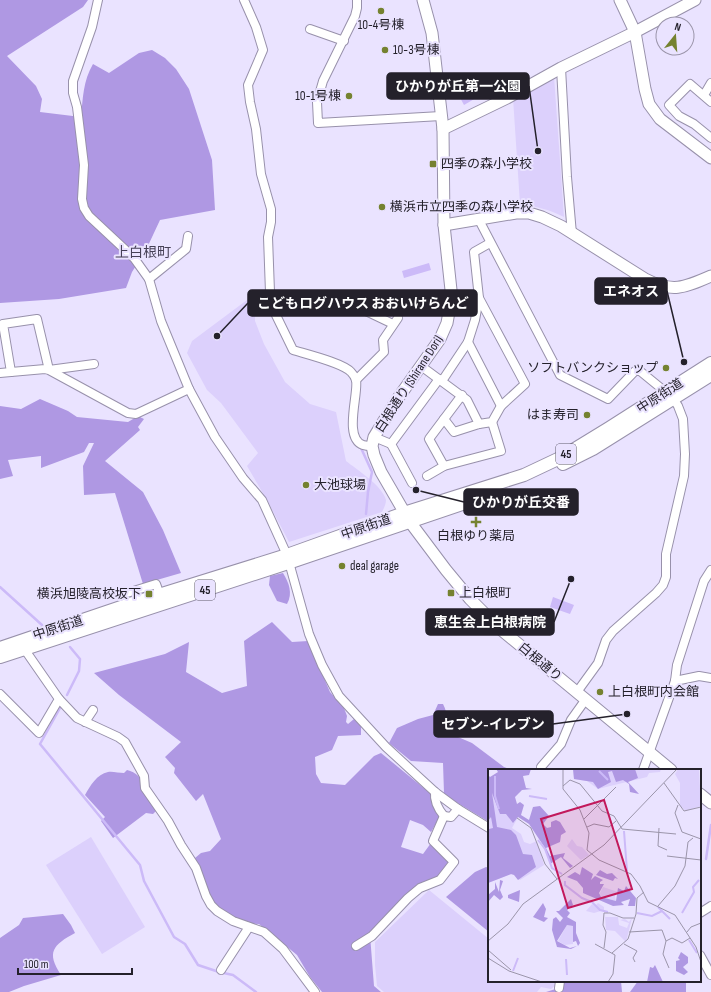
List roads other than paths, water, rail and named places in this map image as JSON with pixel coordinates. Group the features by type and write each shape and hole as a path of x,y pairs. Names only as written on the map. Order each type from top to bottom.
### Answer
{"main road":[{"name":"中原街道","path":"407,517 497,492 556,468 593,449 669,395 711,362"},
{"name":"中原街道","path":"0,657 25,650 287,559 524,475 560,458 669,395 711,375"},
{"name":"中原街道","path":"0,648 160,595 287,559"}],"street":[{"path":"98,0 92,27 73,81 73,93 77,107 84,165 82,199 84,208 89,216 134,258 149,279 161,321 189,389 215,437 243,478 262,500 287,559 309,634 322,665 339,696 386,747 435,792 458,809 488,827"},
{"path":"244,0 256,27 263,50 248,85 256,129 261,174 271,209 271,222 268,237 270,292 274,311 293,350 341,366 349,370 356,380"},
{"path":"357,0 355,16 344,41 326,74 320,90 317,102 318,123 441,116"},
{"name":"白根通り (Shirane Dori)","path":"407,517 381,472 374,455 373,442 396,400 440,339 447,323 451,290 444,225 443,129 432,33 423,0"},
{"path":"620,0 635,32 645,88 650,104 660,119 711,158"},
{"path":"443,129 507,98 561,68 635,32 695,0"},
{"path":"310,29 344,41"},
{"path":"561,68 567,177 572,234"},
{"path":"704,95 711,83"},
{"path":"711,102 690,84 669,105 679,116 694,124 711,138"},
{"path":"444,225 516,213 529,213 542,217 657,285 671,288 684,286 711,276"},
{"path":"479,220 560,375 608,399 635,371 640,372 669,395 678,406 683,419 685,462 684,476 666,554 666,577 663,585 613,631 606,640 598,663 581,696 561,744 541,767"},
{"path":"149,279 186,249 188,236"},
{"path":"390,444 441,380 468,342 475,320 479,298 474,252 490,243"},
{"path":"428,476 444,466 501,451 492,422 501,406 525,384 479,298"},
{"path":"349,303 396,321 382,340 384,352 356,380 352,417 357,440 362,445 373,442 390,444"},
{"path":"11,372 3,324 37,319 49,370 128,413 136,414 189,389"},
{"path":"468,342 501,406"},
{"path":"0,374 45,369 49,370 94,364"},
{"path":"421,366 462,395 467,400 480,424"},
{"path":"444,466 429,439 462,395"},
{"path":"444,419 454,432 492,422"},
{"path":"390,444 412,482"},
{"path":"497,492 500,507"},
{"name":"白根通り","path":"407,517 446,570 475,604 499,628 670,769"},
{"path":"643,769 675,681 677,665 692,615 704,581 711,570"},
{"path":"127,593 156,584 160,595"},
{"path":"25,650 59,699 71,713 77,718 118,737 125,742 144,776 145,788 196,868 206,896 211,905 233,921 264,932 282,949 316,992"},
{"path":"675,681 699,676 711,678"},
{"path":"0,694 39,732 59,699"},
{"path":"85,722 93,710"},
{"path":"435,792 434,800 444,816 451,817 458,809"},
{"path":"701,795 711,803"},
{"path":"356,946 372,936 408,898 420,888 440,880 454,862 433,841 444,816"},
{"path":"701,911 711,906"},
{"path":"221,970 249,927"},
{"path":"701,957 711,975"}],"waterway":[{"path":"361,448 372,472 366,514"},
{"path":"0,587 42,625"},
{"path":"67,695 79,671 80,659 70,647"},
{"path":"60,708 40,744 140,865 144,881 174,937 185,944 198,965 233,975 256,992"},
{"path":"706,859 711,825"}],"place":[{"name":"10-4号棟","path":"381,11"},
{"name":"10-3号棟","path":"385,50"},
{"name":"10-1号棟","path":"349,96"},
{"name":"ひかりが丘第一公園","path":"538,151"},
{"name":"四季の森小学校","path":"433,164"},
{"name":"横浜市立四季の森小学校","path":"382,207"},
{"name":"こどもログハウス おおいけらんど","path":"217,336"},
{"name":"エネオス","path":"684,362"},
{"name":"ソフトバンクショップ","path":"666,368"},
{"name":"はま寿司","path":"587,415"},
{"name":"大池球場","path":"306,485"},
{"name":"ひかりが丘交番","path":"416,490"},
{"name":"白根ゆり薬局","path":"476,522"},
{"name":"deal garage","path":"342,566"},
{"name":"恵生会上白根病院","path":"571,579"},
{"name":"上白根町","path":"451,593"},
{"name":"横浜旭陵高校坂下","path":"149,594"},
{"name":"上白根町内会館","path":"600,692"},
{"name":"セブン-イレブン","path":"627,714"}],"district":[{"name":"上白根町","path":"143,252"}]}
